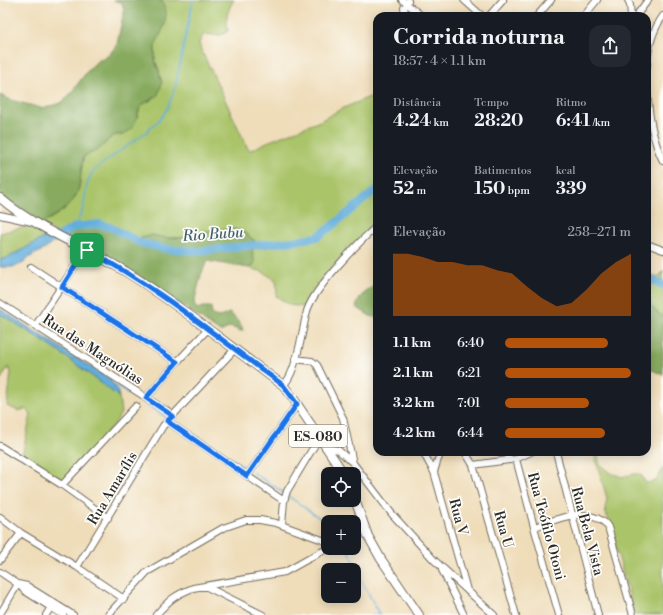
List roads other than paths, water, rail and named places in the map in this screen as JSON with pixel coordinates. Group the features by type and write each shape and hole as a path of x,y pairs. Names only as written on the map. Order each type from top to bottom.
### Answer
{"main road":[{"name":"ES-080","path":"0,198 12,209 133,276 208,329 283,385 339,467"},
{"path":"357,507 364,527 381,559 419,615"}],"street":[{"path":"464,0 478,12"},
{"path":"493,12 503,0"},
{"path":"540,12 551,0"},
{"path":"587,12 597,0"},
{"path":"628,0 631,12"},
{"path":"639,12 648,0"},
{"path":"404,12 405,1"},
{"path":"405,1 417,12"},
{"path":"651,41 663,16"},
{"path":"651,125 655,141 663,161"},
{"path":"0,215 35,222"},
{"path":"283,385 288,381 310,303 332,274 364,237 373,229"},
{"path":"360,243 373,234"},
{"path":"651,246 663,250"},
{"path":"36,326 87,250"},
{"path":"31,267 177,362"},
{"name":"Rua das Magnólias","path":"0,303 146,398 170,418 249,473 284,500"},
{"path":"146,398 208,329"},
{"name":"Rua Amarílis","path":"77,567 170,418 235,349"},
{"path":"295,359 312,361 317,365 343,418 348,434 353,463"},
{"path":"249,473 297,404"},
{"path":"62,485 136,406"},
{"path":"282,524 284,500 287,491 319,438"},
{"path":"0,446 62,485 108,518"},
{"path":"325,446 338,450 353,463 392,514 441,568 494,615"},
{"name":"Rua V","path":"425,456 434,472 467,590"},
{"path":"434,472 439,456"},
{"name":"Rua U","path":"467,456 473,465 516,615"},
{"path":"510,456 513,459"},
{"name":"Rua Teófilo Otoni","path":"520,456 513,459 559,615"},
{"name":"Rua Bela Vista","path":"557,456 571,516 598,615"},
{"path":"473,465 513,459"},
{"path":"534,527 571,516 581,515 599,518 607,524 633,615"},
{"path":"0,517 21,534 77,567 124,599"},
{"path":"108,615 147,572 223,528 246,520 266,520 282,524 321,539"},
{"path":"0,560 21,534"},
{"path":"156,615 169,600 193,588 286,572 321,552"},
{"path":"441,568 464,615"},
{"path":"0,572 18,584 25,591 63,615"},
{"path":"0,614 18,584"},
{"path":"18,584 27,586 73,615"},
{"path":"205,586 263,615"},
{"path":"46,615 51,607"}],"water":[{"path":"47,236 56,240 45,249 26,259 24,263 13,267 0,267 0,260 9,257"},
{"path":"0,309 110,379 118,392 119,397 61,353 0,314"}],"waterway":[{"path":"75,227 83,209 87,184 91,174 99,166 145,133 161,118 167,109 175,88 193,0"},
{"name":"Rio Bubu","path":"54,239 75,227 98,224 110,227 141,243 166,249 200,251 293,241 317,237 373,192"},
{"name":"Rio Bubu","path":"651,280 663,285"},
{"path":"113,384 168,418"},
{"path":"171,420 249,470"},
{"path":"252,472 284,493"},
{"path":"288,496 321,519"},
{"path":"351,555 354,561 355,568 380,615"},
{"path":"371,615 379,613"}]}
